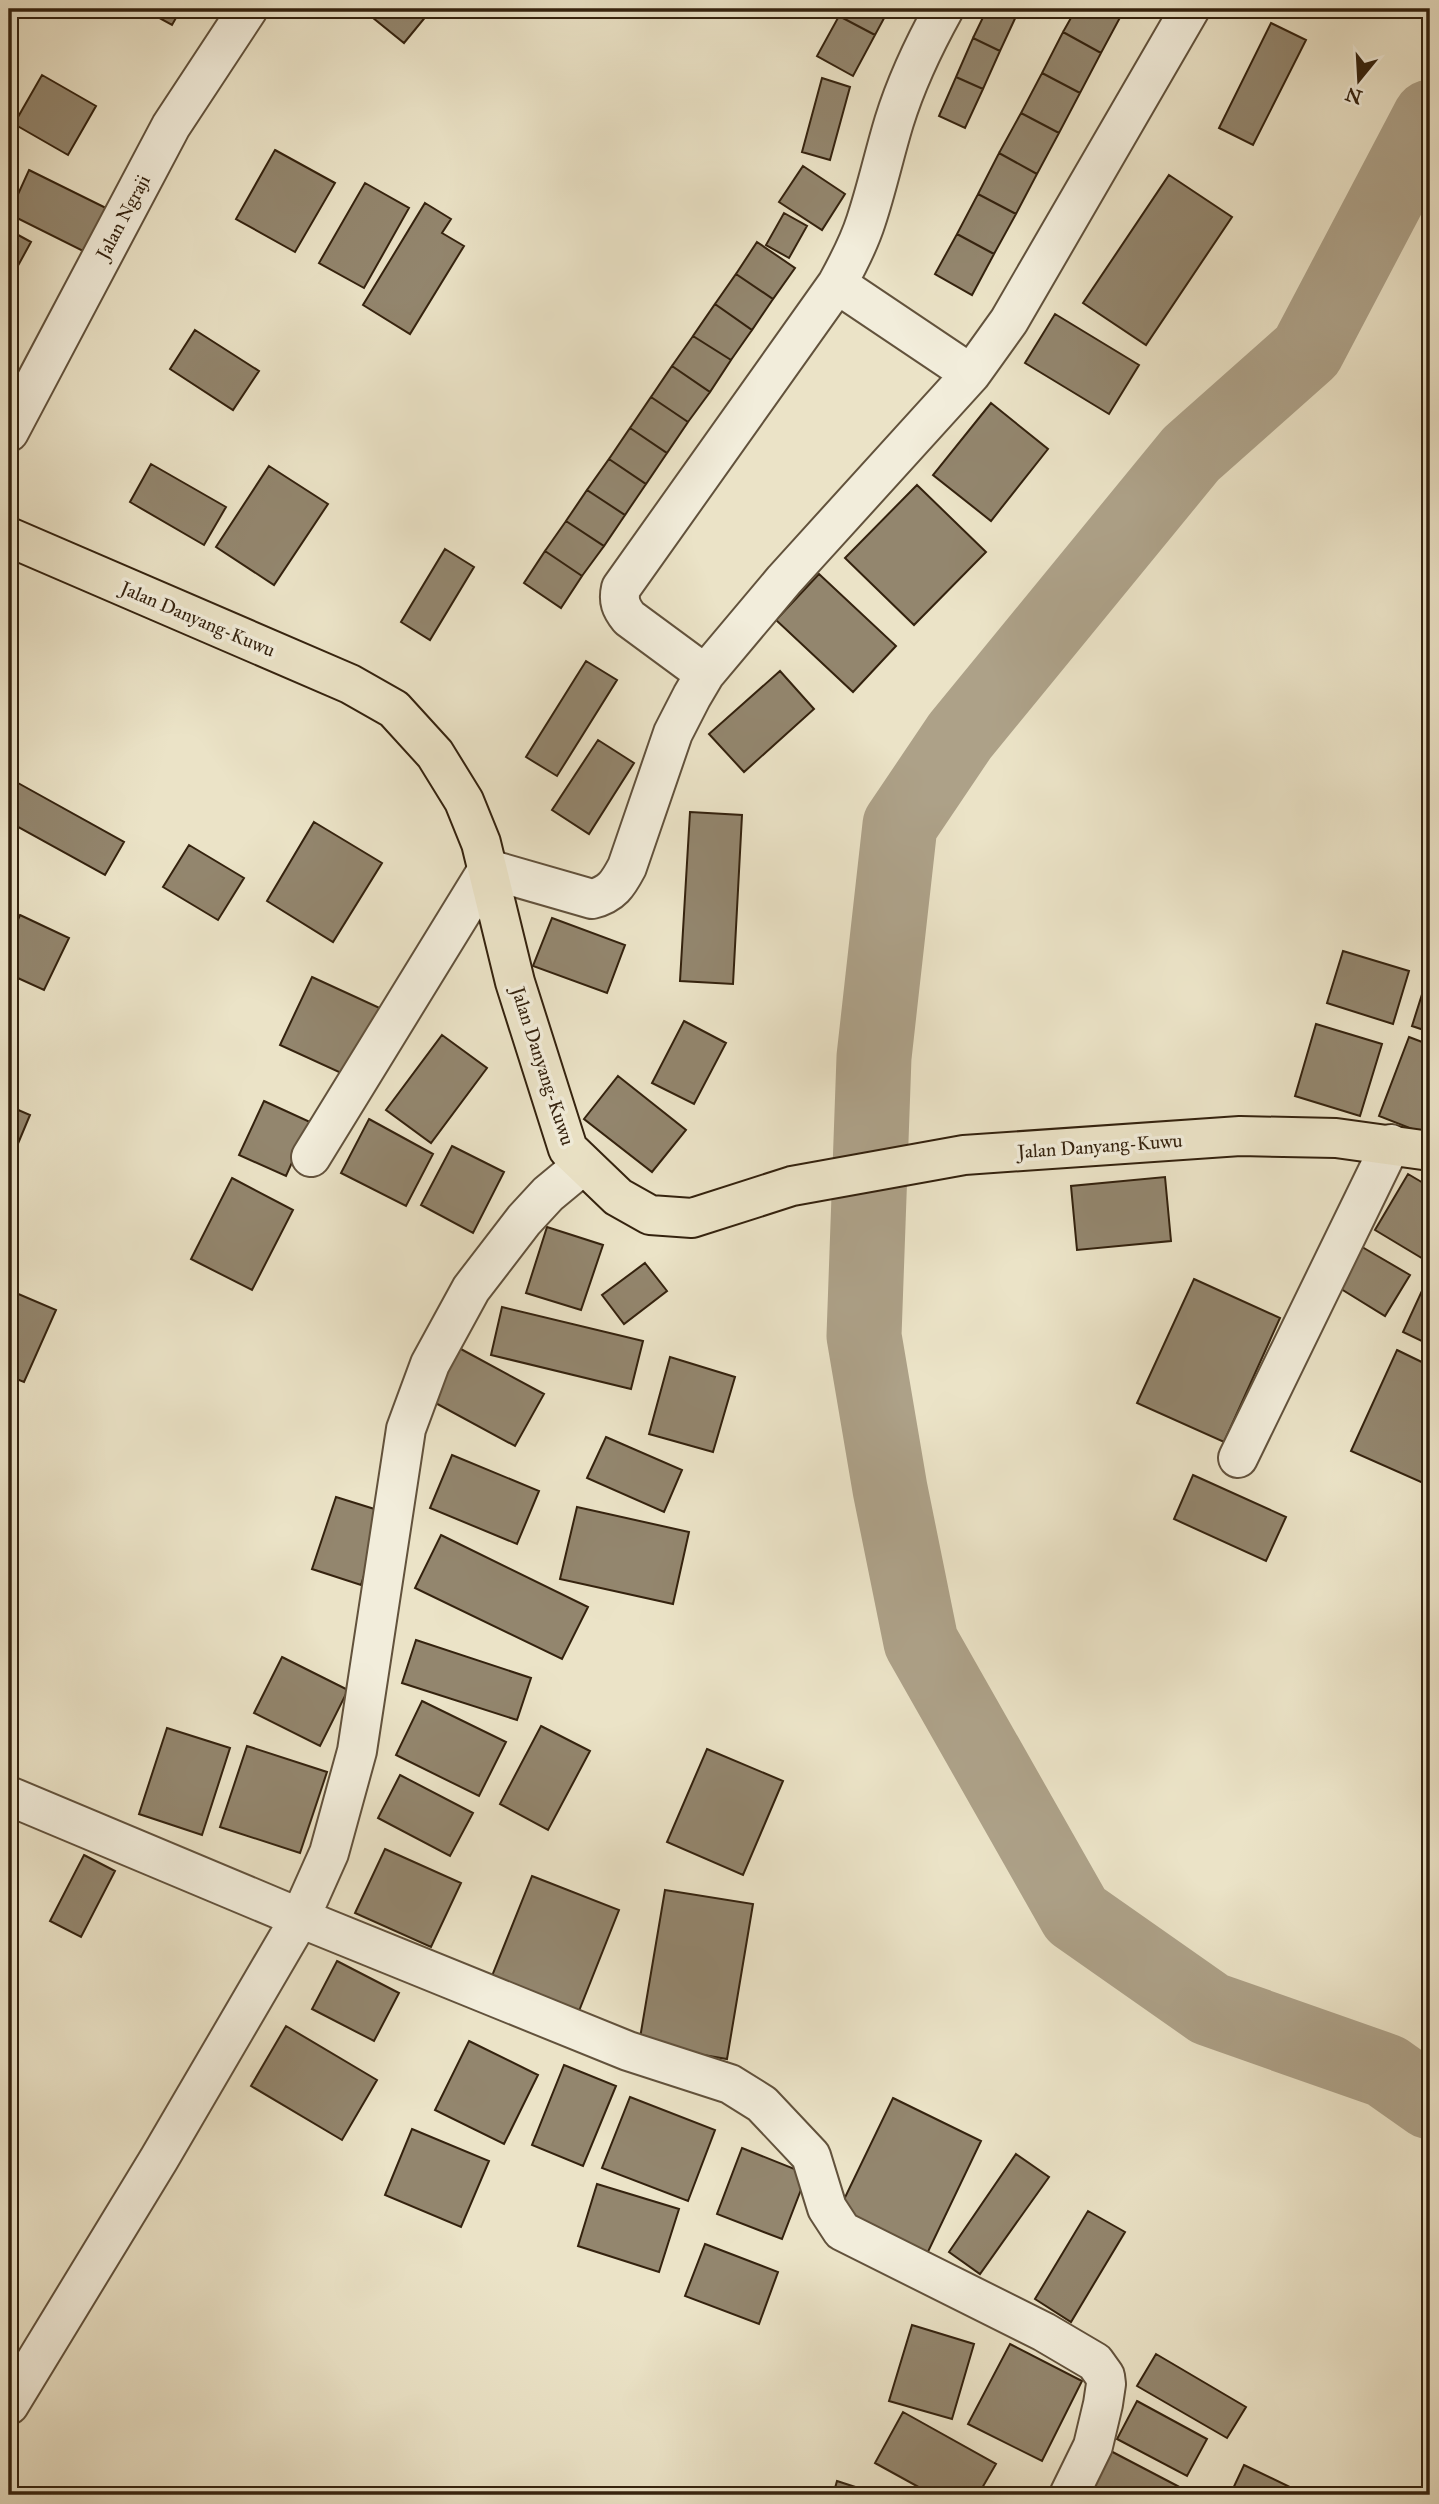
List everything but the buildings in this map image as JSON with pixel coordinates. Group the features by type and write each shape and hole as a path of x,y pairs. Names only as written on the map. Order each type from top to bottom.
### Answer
{"main road":[{"name":"Jalan Danyang-Kuwu","path":"9,537 350,684 394,709 435,754 464,801 481,843 515,982 568,1149 618,1197 650,1215 692,1218 792,1186 964,1155 1240,1136 1336,1138 1430,1151"}],"street":[{"name":"Jalan Ngraji","path":"9,432 171,126 248,9"},
{"path":"705,674 629,618 622,610 618,598 621,588 837,284 866,223 895,120 910,80 944,9"},
{"path":"311,1157 488,869 592,900 607,895 618,884 673,733 705,674 784,580 971,374 1009,321 1190,9"},
{"path":"837,284 971,374"},
{"path":"1238,1458 1391,1144"},
{"path":"9,2405 159,2160 300,1918 329,1853 357,1751 406,1429 425,1377 471,1289 524,1220 548,1195 583,1166"},
{"path":"9,1796 628,2051 730,2084 762,2104 811,2156 827,2208 842,2231 1044,2332 1095,2362 1105,2376 1103,2404 1093,2446 1069,2495"}],"waterway":[{"path":"1430,117 1307,351 1191,454 960,736 900,825 874,1057 864,1336 890,1489 921,1642 1076,1915 1210,2009 1386,2071 1430,2102"}]}
